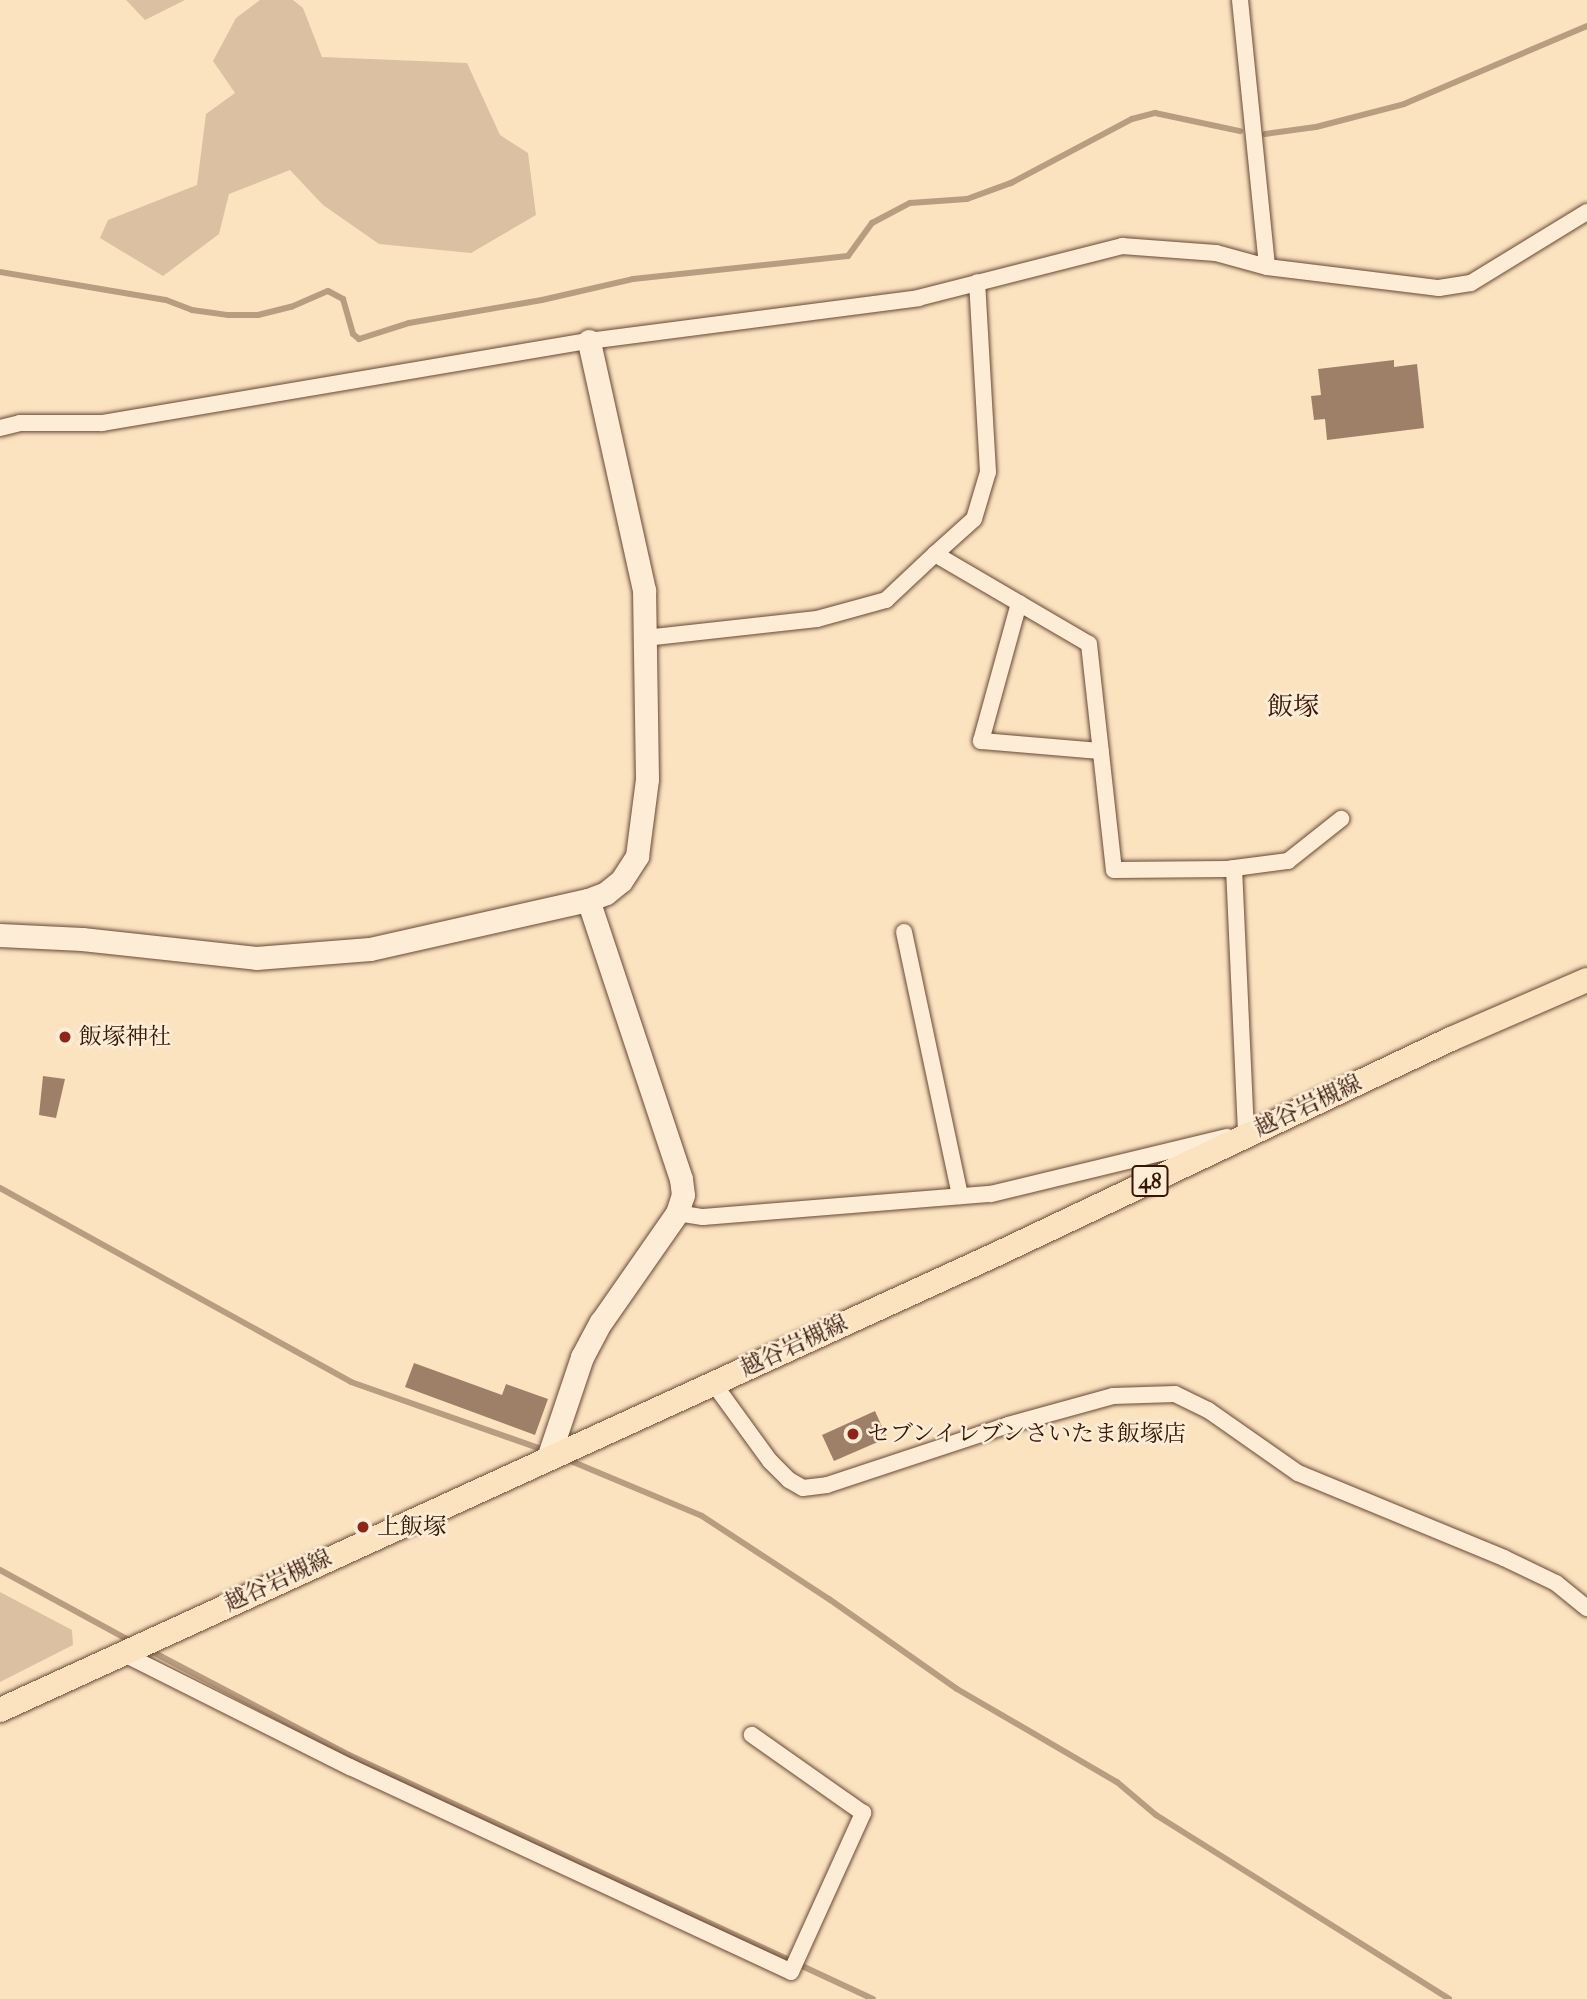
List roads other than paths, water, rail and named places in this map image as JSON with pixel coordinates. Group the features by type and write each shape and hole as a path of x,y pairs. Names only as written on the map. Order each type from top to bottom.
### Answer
{"main road":[{"name":"越谷岩槻線","path":"0,1710 714,1384 1252,1130 1587,979"}],"street":[{"path":"1240,0 1267,267"},
{"path":"0,428 20,423 102,423 590,341 918,298 1122,246 1216,253 1267,267 1439,288 1471,283 1587,212"},
{"path":"645,638 817,619 886,600 974,519 988,472 977,282"},
{"path":"0,935 82,939 256,958 370,949 588,900 606,893 621,881 636,856 647,779 644,590 590,341"},
{"path":"935,554 1089,644 1114,870 1234,868 1288,861 1341,819"},
{"path":"1019,603 981,741 1101,751"},
{"path":"677,1213 703,1217 991,1194 1252,1130 1234,868"},
{"path":"548,1458 583,1357 601,1322 677,1213 683,1195 681,1179 588,900"},
{"path":"904,932 960,1196"},
{"path":"714,1384 770,1461 789,1480 803,1488 827,1486 1008,1425 1113,1396 1175,1394 1208,1410 1298,1473 1514,1563 1556,1584 1587,1608"},
{"path":"122,1653 350,1767 791,1972 863,1813 752,1735"}],"waterway":[{"path":"1265,134 1316,127 1404,104 1587,26"},
{"path":"0,272 166,300 192,310 229,315 258,315 291,307 328,291 343,299 353,334 359,339 409,323 542,300 633,279 848,256 872,223 910,203 967,199 1011,183 1132,119 1155,113 1240,131"},
{"path":"0,1188 351,1382 547,1451"},
{"path":"566,1459 702,1516 829,1599 957,1689 1117,1782 1156,1815 1449,1999"},
{"path":"0,1570 134,1643"},
{"path":"147,1649 349,1755 873,1999"}],"place":[{"name":"飯塚神社","path":"65,1037"},
{"name":"セブンイレブンさいたま飯塚店","path":"853,1434"},
{"name":"上飯塚","path":"363,1527"}],"district":[{"name":"飯塚","path":"1293,707"}]}
